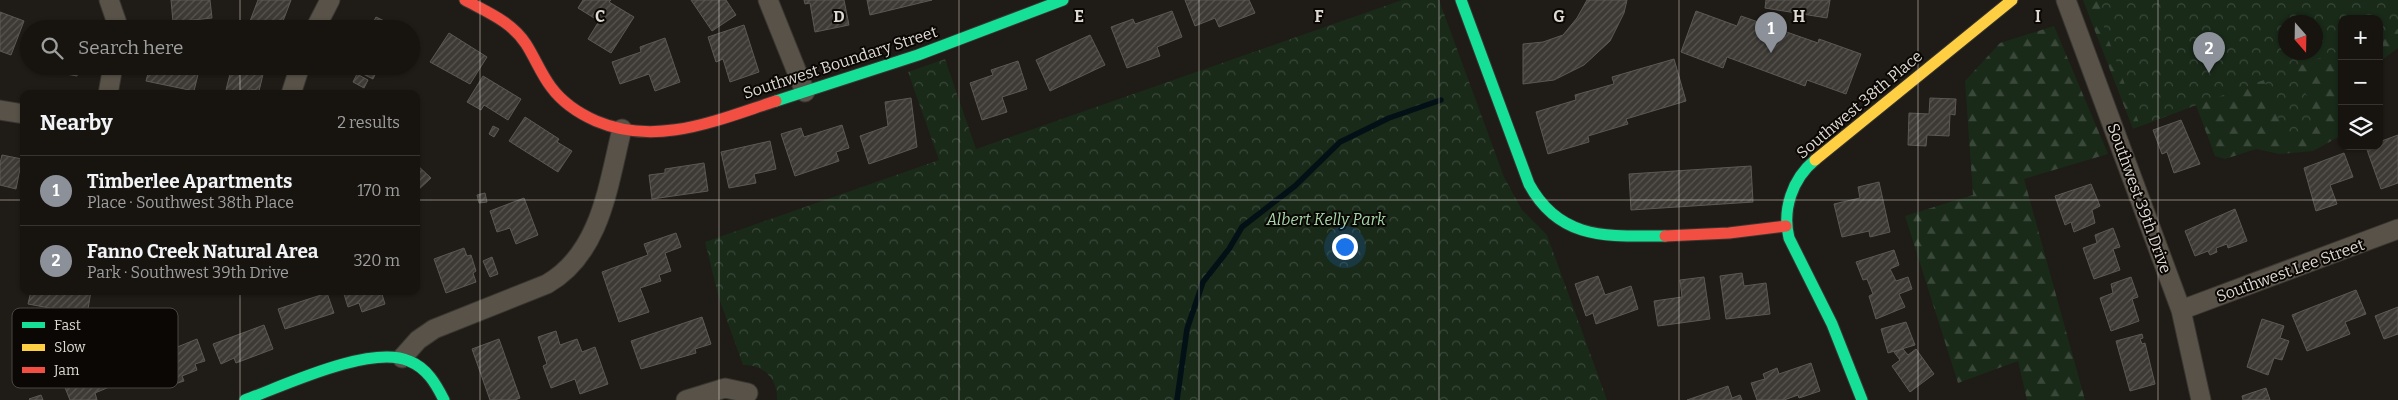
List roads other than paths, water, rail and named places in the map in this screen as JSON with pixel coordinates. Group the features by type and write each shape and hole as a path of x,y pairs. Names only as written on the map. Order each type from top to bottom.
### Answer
{"street":[{"path":"109,0 116,20"},
{"path":"320,20 330,0"},
{"name":"Southwest Boundary Street","path":"465,0 503,22 522,37 544,77 557,94 573,108 592,119 622,129 656,133 695,126 805,92 918,55 1063,0"},
{"path":"768,0 805,92"},
{"path":"1461,0 1529,184 1535,196 1554,216 1582,231 1607,235 1679,237 1751,232 1786,226"},
{"name":"Southwest 38th Place","path":"1862,400 1832,324 1789,238 1786,226 1786,212 1791,192 1810,164 2012,0"},
{"name":"Southwest 39th Drive","path":"2066,0 2181,310 2201,400"},
{"path":"109,90 111,75"},
{"path":"292,90 297,75"},
{"path":"0,110 20,113"},
{"path":"402,358 418,340 434,328 547,284 563,275 578,260 593,233 602,207 622,129"},
{"name":"Southwest Lee Street","path":"2181,310 2398,229"},
{"path":"245,400 364,359 387,356 402,358 431,376 444,400"},
{"path":"686,400 725,388 748,392"}],"waterway":[{"path":"1177,400 1187,329 1203,282 1229,249 1242,227 1295,186 1340,142 1389,118 1441,100"}],"place":[{"name":"Timberlee Apartments","path":"1771,53"},
{"name":"Fanno Creek Natural Area","path":"2209,73"}],"park label":[{"name":"Albert Kelly Park","path":"1326,219"}]}
